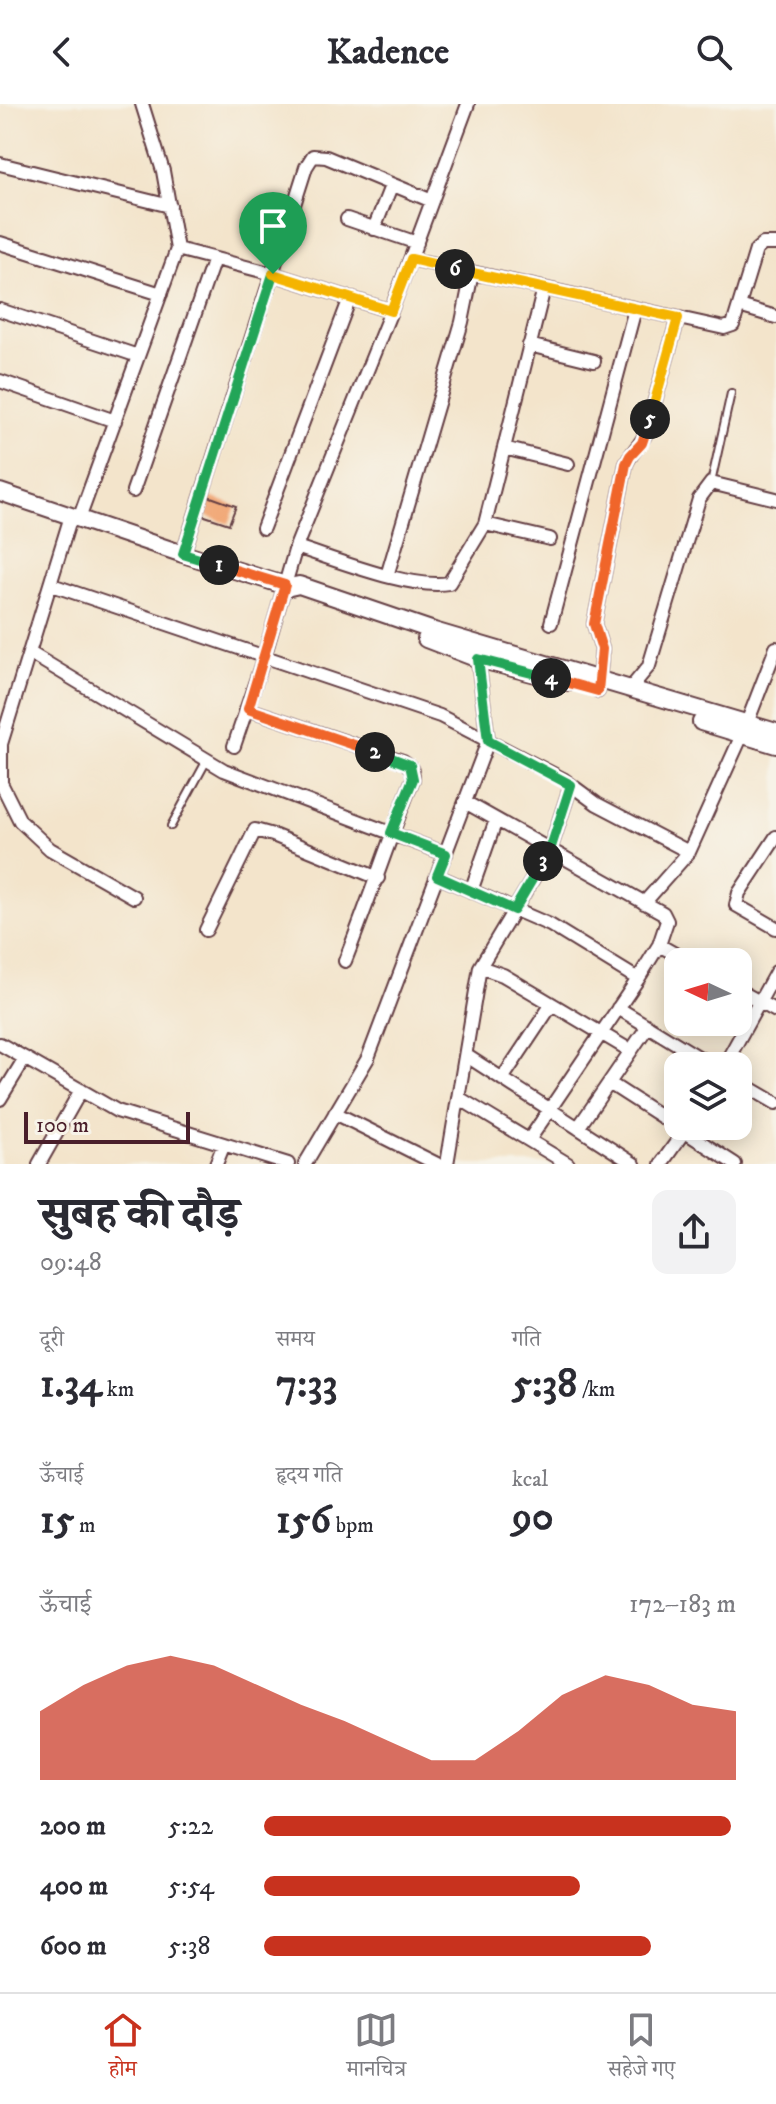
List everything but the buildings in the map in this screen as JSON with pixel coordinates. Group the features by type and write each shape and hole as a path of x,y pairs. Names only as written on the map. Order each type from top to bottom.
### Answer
{"street":[{"path":"134,897 50,849 20,821 1,783 1,744 75,517 115,421 177,249 163,171 142,104"},
{"path":"234,746 288,586 296,547 391,311 468,104"},
{"path":"183,554 306,167 313,156 326,157 432,201"},
{"path":"0,164 170,206"},
{"path":"374,229 391,186"},
{"path":"347,219 417,243"},
{"path":"0,243 161,294"},
{"path":"411,259 724,328 733,325 756,250 763,244 776,244"},
{"path":"177,249 273,274 391,311"},
{"path":"133,491 214,259"},
{"path":"387,576 462,322 472,273"},
{"path":"296,547 387,576 437,586 449,583 485,524 544,288"},
{"path":"263,528 350,298"},
{"path":"739,306 776,317"},
{"path":"551,623 635,309"},
{"path":"0,310 138,356"},
{"path":"599,686 602,649 594,624 626,464 646,433 678,318"},
{"path":"529,345 594,361"},
{"path":"0,381 115,421"},
{"path":"504,448 568,464"},
{"path":"629,690 649,666 699,499 711,483 776,499"},
{"path":"0,492 183,554 288,586 299,585 599,686 744,729 776,732"},
{"path":"485,524 550,539"},
{"path":"52,585 440,716 689,852"},
{"path":"288,586 295,593 478,659 629,690 744,729 776,745"},
{"path":"644,903 689,852 776,648"},
{"path":"30,653 224,770 446,854"},
{"path":"305,1164 368,1058 488,741 478,659"},
{"path":"248,709 410,765 413,779 345,961"},
{"path":"447,1164 480,967 550,850 571,785"},
{"path":"465,802 663,913 667,921 659,945 638,979 529,1140"},
{"path":"471,891 496,820"},
{"path":"206,930 255,830 378,878"},
{"path":"776,837 739,893 736,905 776,928"},
{"path":"437,876 550,925 638,979"},
{"path":"659,945 664,948"},
{"path":"480,967 503,975 631,1051"},
{"path":"732,1052 776,972"},
{"path":"752,998 776,1011"},
{"path":"502,1079 552,1004"},
{"path":"618,1008 690,1052"},
{"path":"578,1128 648,1026"},
{"path":"0,1044 117,1111 288,1164"},
{"path":"467,1056 634,1164"},
{"path":"0,1099 25,1058"},
{"path":"609,1083 664,1116"},
{"path":"752,1089 776,1103"},
{"path":"39,1164 81,1090"},
{"path":"459,1098 568,1164"},
{"path":"335,1113 437,1164"},
{"path":"661,1164 678,1140"},
{"path":"701,1140 735,1164"},
{"path":"216,1164 224,1144"}],"lane":[{"path":"711,483 731,393"},
{"path":"171,826 207,760"}],"route":[{"path":"411,259 678,318 646,433 626,464 594,624 602,649 598,691 478,659 488,741 571,785 550,850 514,910 437,876 446,854 391,833 413,779 410,765 248,709 285,585 183,554 273,274 391,311 411,259"}]}
